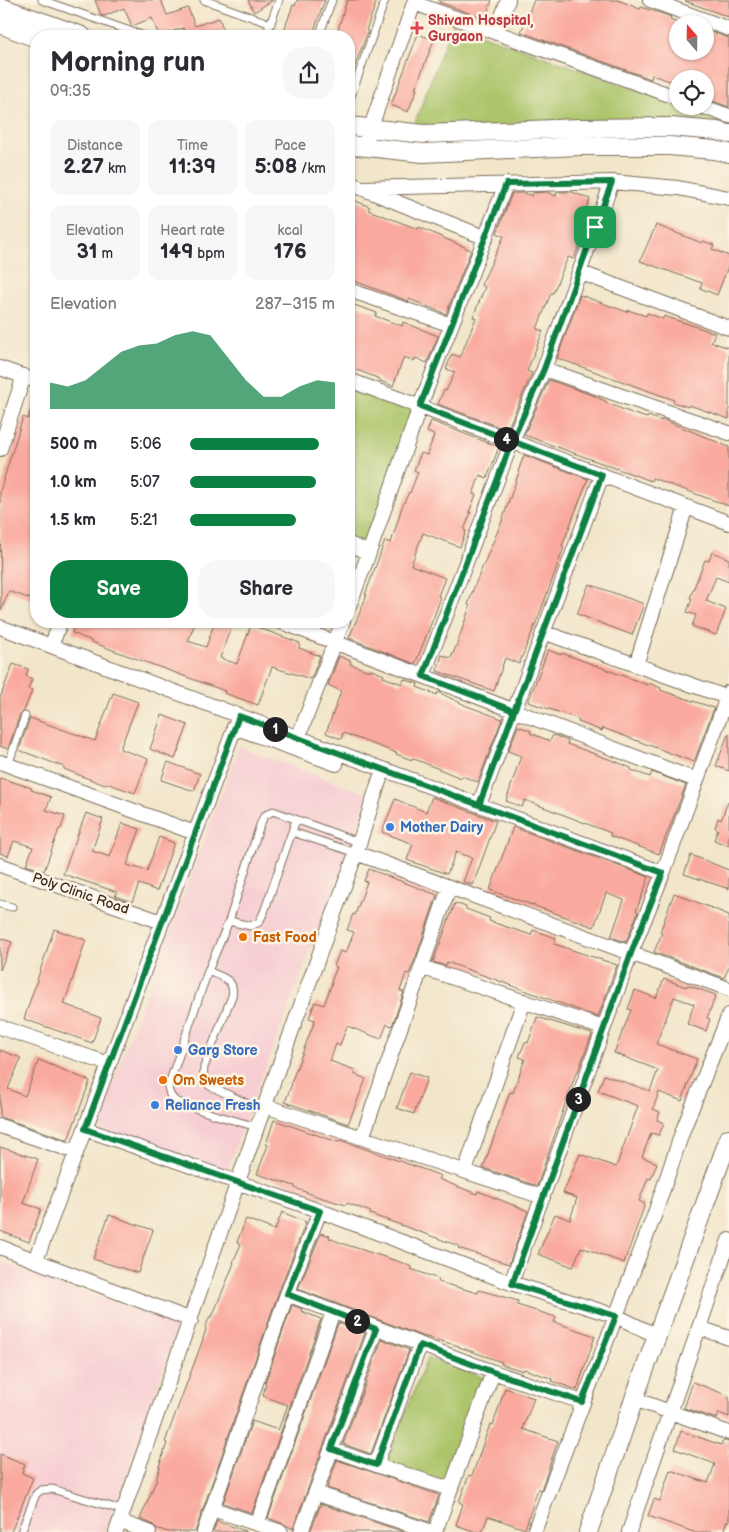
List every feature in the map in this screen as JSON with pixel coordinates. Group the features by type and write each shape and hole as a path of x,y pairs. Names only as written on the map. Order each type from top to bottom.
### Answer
{"street":[{"path":"496,33 508,0"},
{"path":"650,0 729,29"},
{"path":"356,146 370,128 415,2 669,95"},
{"path":"0,7 65,30"},
{"path":"0,24 30,36"},
{"path":"714,111 729,116"},
{"path":"355,127 424,134 580,128 670,127 717,131 729,134"},
{"path":"356,146 423,152 580,146 669,146 714,150 729,154"},
{"path":"423,676 512,441 544,369 612,182"},
{"path":"363,188 612,182 678,188 729,198"},
{"path":"355,590 420,406 506,184"},
{"path":"355,185 486,238"},
{"path":"578,272 729,328"},
{"path":"355,292 451,325"},
{"path":"0,368 30,379 0,449"},
{"path":"544,369 729,433"},
{"path":"355,382 729,523"},
{"path":"479,805 602,475"},
{"path":"636,665 686,507"},
{"path":"355,546 369,552"},
{"path":"0,627 51,646 336,764"},
{"path":"51,646 59,628"},
{"path":"297,628 696,780"},
{"path":"298,738 340,628"},
{"path":"512,1284 603,1028 663,873 728,696 543,632"},
{"path":"237,722 298,738 663,873"},
{"path":"36,1260 237,722"},
{"path":"4,764 195,833"},
{"path":"149,1532 121,1522 383,769"},
{"path":"357,848 449,888 729,989"},
{"name":"Poly Clinic Road","path":"0,865 162,922"},
{"path":"362,1138 449,888"},
{"path":"421,967 603,1028"},
{"path":"465,1171 524,1001"},
{"path":"534,1532 654,1216 683,1130 729,1015"},
{"path":"0,1027 109,1064"},
{"path":"264,1108 543,1197"},
{"path":"0,1126 76,1152"},
{"path":"85,1129 320,1211 512,1284 616,1316 657,1336"},
{"path":"588,1532 634,1399 729,1138"},
{"path":"204,1532 287,1294 320,1211"},
{"path":"629,1532 729,1240"},
{"path":"0,1247 190,1320"},
{"path":"287,1294 493,1372 582,1402"},
{"path":"257,1524 333,1312"},
{"path":"700,1328 729,1338"},
{"path":"301,1532 376,1329"},
{"path":"376,1465 420,1345"},
{"path":"315,1493 433,1532 493,1372"},
{"path":"634,1399 729,1433"},
{"path":"331,1449 450,1489"},
{"path":"213,1509 281,1532"}],"lane":[{"path":"42,0 127,30"},
{"path":"204,0 271,24"},
{"path":"268,30 279,0"},
{"path":"321,30 332,0"},
{"path":"355,85 385,0"},
{"path":"4,764 26,716"},
{"path":"257,1127 175,1101 168,1087 208,971 229,921 260,825 264,816 273,811 357,848"},
{"path":"229,921 252,926 259,922 296,820"},
{"path":"292,832 357,848"},
{"path":"0,904 12,907"},
{"path":"208,971 230,982 233,987 232,996 204,1066 203,1075 210,1086 264,1108"},
{"path":"21,1532 36,1494 41,1490 52,1489 121,1522"}],"shaded area":[{"path":"239,747 369,795 225,1175 96,1127"},
{"path":"0,1262 179,1325 104,1532 0,1532"}],"green space":[{"path":"452,24 669,101 669,115 709,115 729,122 729,129 413,128"},
{"path":"355,388 416,411 367,544 355,539"},
{"path":"427,1358 485,1378 446,1483 386,1462"}],"building":[{"path":"95,0 161,0 167,15 188,8 195,26 219,18 224,30 184,30 183,28 177,30 157,30 152,18 132,26 124,8 104,16 101,15"},
{"path":"248,0 273,0 254,12"},
{"path":"297,0 325,0 314,30 284,30 293,5 295,6"},
{"path":"347,0 377,0 355,66 355,30 338,30"},
{"path":"439,0 492,0 485,19 439,2"},
{"path":"534,0 618,0 640,9 641,7 663,14 669,16 669,60 714,60 714,33 729,38 729,107 714,101 714,70 669,70 669,81 652,75 651,79 521,32"},
{"path":"729,0 729,17 685,1"},
{"path":"418,34 434,40 408,112 391,105"},
{"path":"547,192 556,196 557,192 572,192 590,199 577,234 582,236 574,259 568,257 537,329 543,331 527,371 532,373 507,430 438,404 455,372 446,369 452,354 460,357 476,318 473,317 485,287 481,285 504,236 497,233 512,193 524,193 532,196 533,193"},
{"path":"355,201 370,207 368,210 418,229 419,227 471,250 446,314 409,299 408,301 355,281"},
{"path":"656,225 702,243 703,241 714,245 712,249 729,256 729,264 717,295 700,288 702,283 640,261"},
{"path":"580,295 627,312 628,310 646,316 647,313 663,319 664,316 715,333 711,342 729,348 729,419 689,405 688,407 673,402 674,400 557,358"},
{"path":"355,305 377,313 375,316 402,326 403,322 438,336 427,363 416,358 414,361 404,357 393,386 380,381 380,379 355,369"},
{"path":"549,380 595,396 634,414 662,421 662,419 729,447 729,506 652,478 651,481 524,435"},
{"path":"30,412 30,599 9,591 1,611 0,491 23,417 28,419"},
{"path":"431,421 499,447 487,478 480,475 473,494 476,495 469,512 471,512 460,547 423,533 411,565 445,578 438,596 441,597 415,664 349,638 353,628 355,628 385,541 391,543 402,507 418,472 414,470 421,453 427,455 434,435 427,432"},
{"path":"524,455 588,479 562,546 564,547 540,613 519,664 505,658 494,691 437,671 442,655 451,658 457,644 470,606 468,605 474,587 502,521"},
{"path":"712,552 729,559 729,582 716,577 706,601 726,609 716,635 692,626 696,615 687,612 692,599 690,598 705,560 709,561"},
{"path":"589,584 644,604 632,635 577,614"},
{"path":"74,628 193,628 188,641 206,647 213,628 231,628 220,658 237,664 250,628 259,628 300,643 299,648 320,656 311,679 272,667 258,705 72,633"},
{"path":"548,650 561,655 562,653 648,685 649,683 661,688 660,690 714,708 694,762 603,728 602,731 578,722 579,719 528,702"},
{"path":"339,656 351,661 350,664 369,671 370,669 384,675 383,677 402,684 404,679 418,684 417,687 437,695 438,692 467,706 502,719 478,782 462,776 461,778 343,733 341,739 326,733 341,691 328,685"},
{"path":"13,664 28,669 26,676 32,679 28,689 32,690 24,711 20,714 8,749 0,746 0,698"},
{"path":"113,693 138,702 120,749 148,759 135,793 106,783 105,785 19,750 30,718 95,741"},
{"path":"162,715 188,725 175,759 150,749"},
{"path":"518,726 550,741 553,735 568,741 567,744 617,762 650,777 652,772 686,785 659,854 610,836 611,833 525,800 522,807 506,801 521,756 508,751"},
{"path":"729,734 729,771 716,766"},
{"path":"168,762 200,774 194,791 161,780"},
{"path":"0,778 32,788 31,790 51,797 46,810 65,816 44,871 26,865 33,847 14,841 8,856 0,853"},
{"path":"432,797 496,821 473,885 463,882 472,858 456,852 447,874 407,860 413,844 382,832 395,799 426,812"},
{"path":"728,802 729,846 714,840 718,829 715,828 718,818 721,820"},
{"path":"86,813 103,819 92,851 110,857 122,823 140,829 127,865 147,871 159,837 174,843 157,891 139,884 132,902 115,896 117,892 63,874"},
{"path":"513,827 649,877 626,942 611,937 624,900 606,893 594,927 490,890"},
{"path":"691,855 729,870 729,889 684,874"},
{"path":"369,869 437,895 416,957 409,974 406,973 400,991 404,992 392,1026 387,1024 381,1039 347,1026 340,1045 336,1044 330,1061 355,1070 354,1074 366,1079 348,1124 285,1102 315,1020 309,1018 315,1002 324,1005 337,967 334,966 340,951 346,953 354,932 347,930 353,914 355,915 367,882 364,881"},
{"path":"674,893 729,915 729,967 724,978 654,952"},
{"path":"455,903 490,918 489,921 531,935 533,930 545,934 556,938 554,944 617,965 598,1017 447,962 446,966 433,962"},
{"path":"54,929 86,940 64,1004 101,1018 92,1043 24,1019"},
{"path":"0,938 12,942 0,970"},
{"path":"664,979 716,995 707,1018 710,1019 706,1031 687,1024 694,1004 674,997 656,1044 697,1059 682,1101 659,1092 653,1109 660,1112 657,1120 664,1123 659,1135 651,1133 642,1157 657,1163 651,1179 648,1178 639,1201 645,1204 624,1263 581,1247 573,1267 538,1254 555,1214 570,1220 577,1198 563,1193 580,1154 616,1167 638,1106 598,1091 604,1075 650,1091 658,1070 614,1053 631,1010 628,1009 635,990 656,998"},
{"path":"537,1017 592,1034 576,1073 537,1186 483,1168 510,1092 513,1093 525,1059 519,1057 525,1042 528,1043"},
{"path":"0,1050 21,1058 8,1089 25,1096 39,1060 90,1081 68,1140 0,1117"},
{"path":"410,1072 427,1078 414,1114 397,1108"},
{"path":"274,1120 339,1142 340,1140 428,1171 441,1176 439,1179 451,1184 477,1194 478,1191 528,1211 509,1264 458,1248 459,1246 370,1214 371,1212 347,1203 346,1205 319,1197 295,1188 295,1186 257,1174 268,1145 266,1144"},
{"path":"0,1147 38,1159 23,1203 41,1209 29,1242 0,1231"},
{"path":"282,1212 306,1222 279,1291 195,1532 168,1532 156,1528 152,1524 140,1519 156,1481 167,1443 165,1442 202,1342 205,1328 210,1316 212,1317 241,1244 237,1242 246,1219 275,1230"},
{"path":"109,1215 153,1230 138,1273 93,1259"},
{"path":"321,1233 344,1244 412,1267 411,1269 439,1279 438,1282 478,1293 479,1290 518,1301 517,1305 556,1317 554,1322 595,1336 577,1390 552,1381 553,1379 524,1369 523,1371 501,1364 502,1362 459,1346 419,1335 298,1289"},
{"path":"292,1305 321,1319 252,1513 223,1503 252,1421 278,1430 288,1405 263,1396 265,1383"},
{"path":"338,1323 365,1333 293,1529 268,1518"},
{"path":"382,1339 409,1350 371,1454 343,1444"},
{"path":"693,1382 729,1396 729,1417 719,1413 717,1419 684,1408"},
{"path":"505,1388 534,1398 523,1429 558,1441 541,1490 538,1489 525,1529 488,1516 482,1532 476,1532 456,1525 463,1504 459,1502 469,1475 472,1476 490,1424 493,1425"},
{"path":"681,1431 721,1445 723,1440 729,1442 729,1522 727,1521 723,1532 694,1532 648,1516 654,1499 660,1501 670,1470 708,1483 715,1464 675,1449"},
{"path":"0,1454 25,1464 22,1473 33,1478 11,1532 0,1532"},
{"path":"337,1460 439,1495 429,1522 327,1488"},
{"path":"321,1504 404,1532 310,1532"},
{"path":"217,1521 245,1531 245,1532 213,1532"}],"place":[{"name":"Shivam Hospital, Gurgaon","path":"417,28"},
{"name":"Mother Dairy","path":"390,827"},
{"name":"Fast Food","path":"243,937"},
{"name":"Garg Store","path":"178,1050"},
{"name":"Om Sweets","path":"163,1080"},
{"name":"Reliance Fresh","path":"155,1105"}],"route":[{"path":"595,227 544,369 512,441 602,475 582,527 514,711 479,805 239,716 85,1129 320,1211 287,1294 376,1329 331,1449 376,1465 420,1345 582,1402 616,1316 512,1284 603,1028 663,873 479,805 497,758 514,711 423,676 512,441 420,406 451,325 506,184 612,182 595,227"}]}
